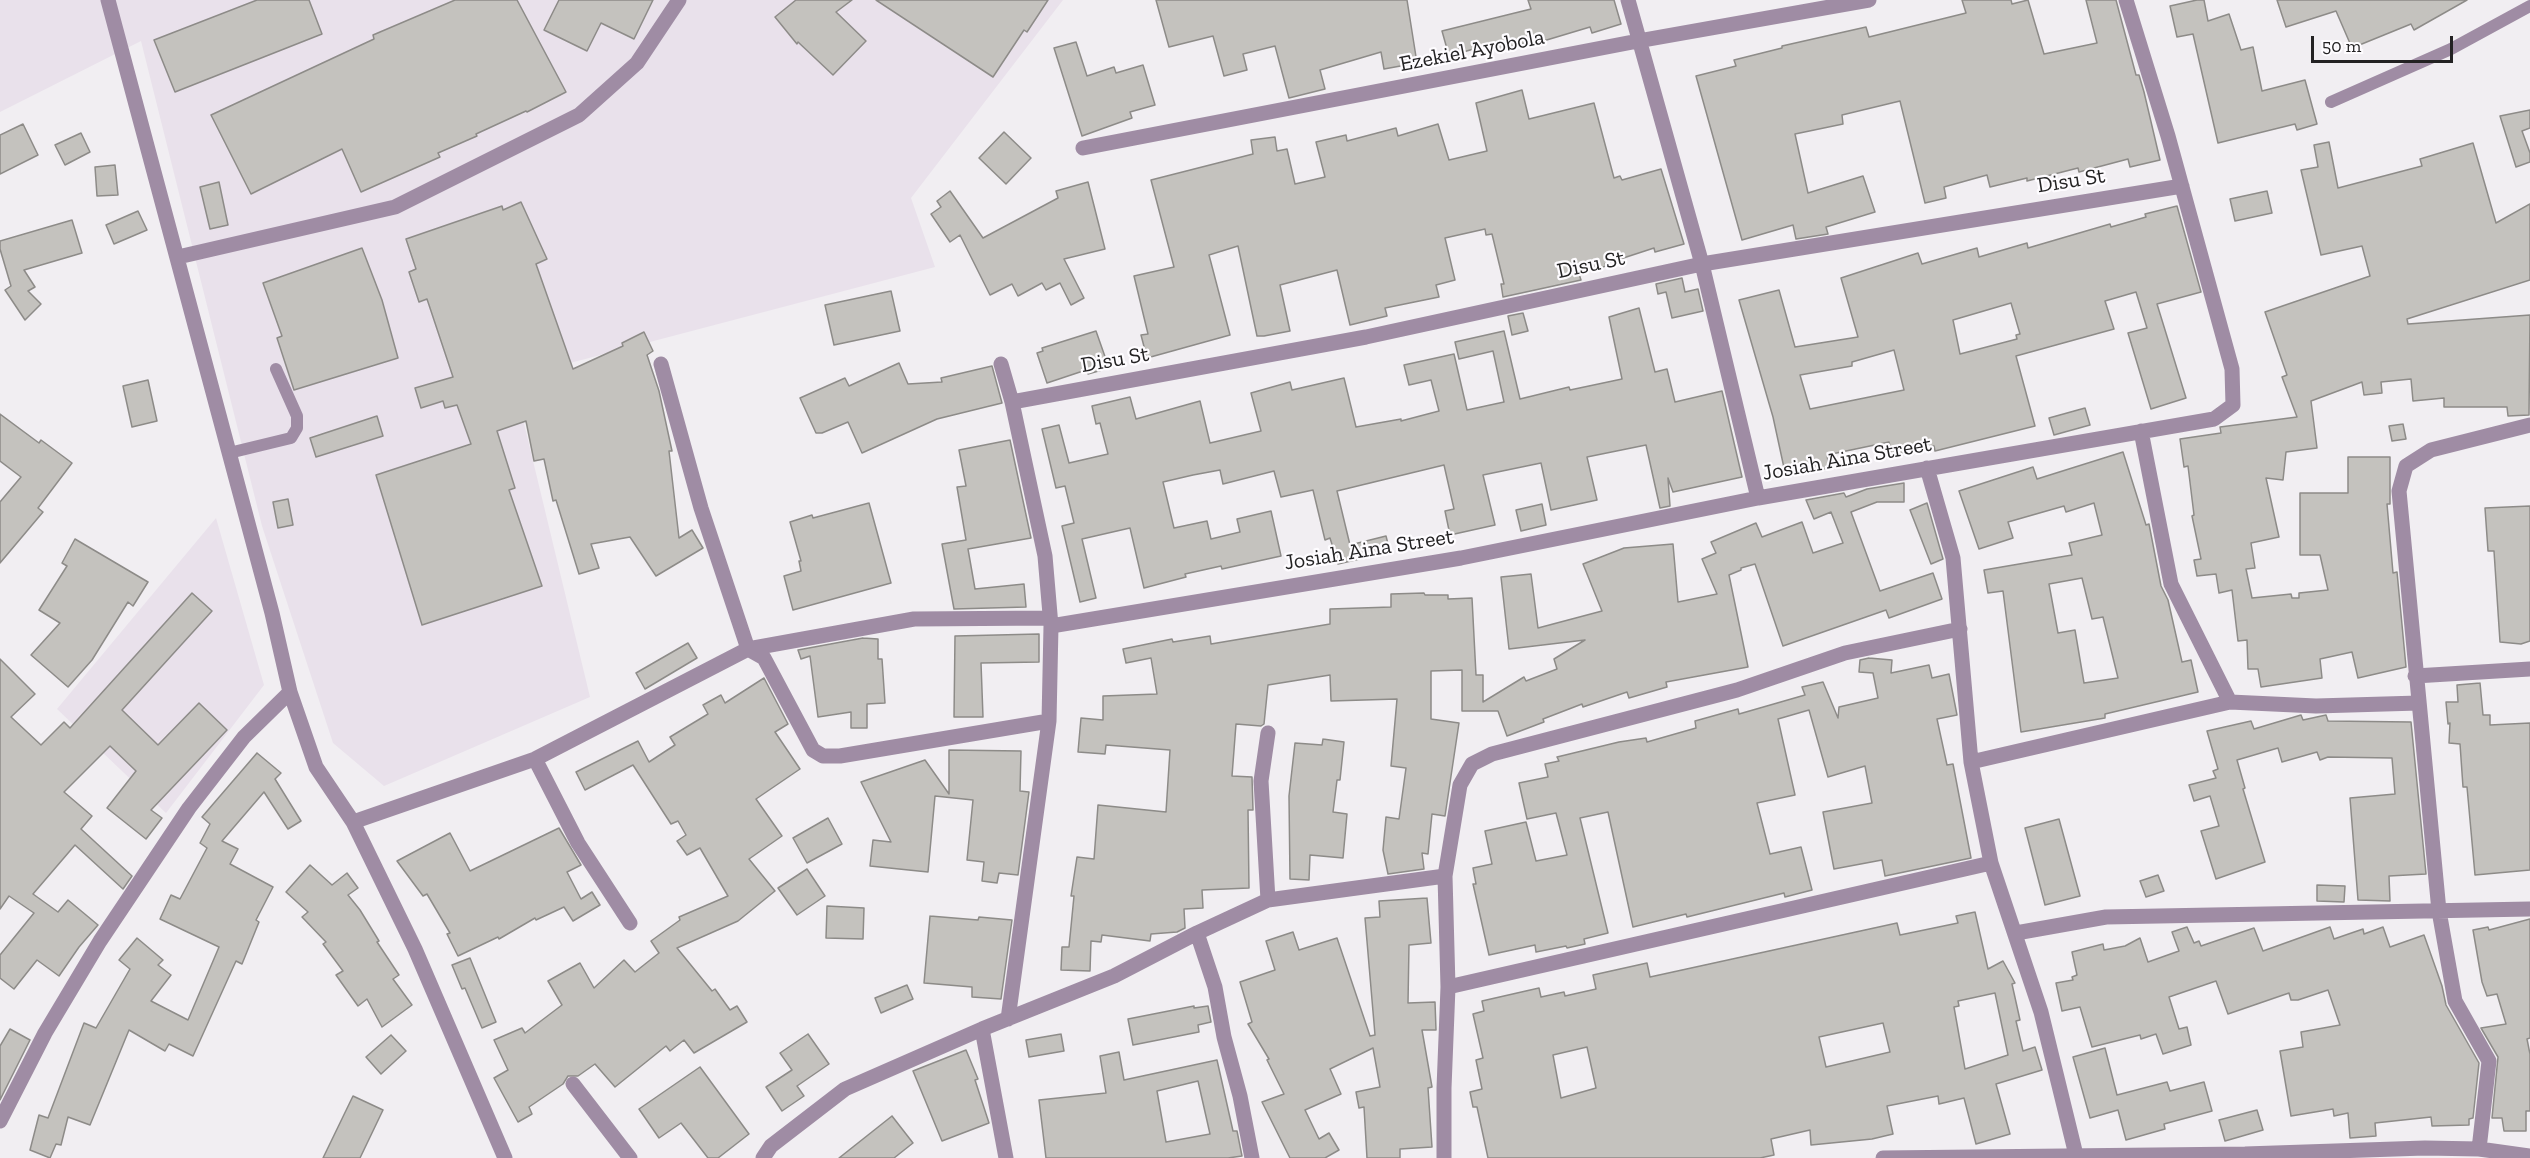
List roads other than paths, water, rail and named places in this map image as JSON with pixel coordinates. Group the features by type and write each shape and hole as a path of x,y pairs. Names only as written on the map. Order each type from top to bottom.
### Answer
{"street":[{"path":"108,0 272,613 290,692 316,767 352,822 415,949 505,1158"},
{"path":"178,257 395,207 579,116 637,63 679,0"},
{"path":"1628,0 1702,264 1758,498"},
{"name":"Ezekiel Ayobola","path":"1083,148 1638,41 1869,0"},
{"name":"Josiah Aina Street","path":"352,822 535,759 748,649 914,618 1051,622 1461,558 1758,498 2214,419 2233,405 2232,369 2182,186 2126,0"},
{"name":"Disu St","path":"1012,402 1366,336 1702,264 2182,186"},
{"path":"661,364 701,508 748,649 764,658 813,750 823,756 840,756 1049,721"},
{"path":"1001,364 1012,402 1045,556 1051,622 1049,721 1008,1019"},
{"path":"2479,1149 2489,1061 2455,1001 2439,911 2399,491 2406,466 2431,450 2530,425"},
{"path":"2141,431 2171,584 2230,702"},
{"path":"1927,468 1953,558 1971,762 1991,863 2046,1029 2076,1155"},
{"path":"1444,1158 1448,987 1445,876 1460,785 1472,764 1492,754 1737,690 1845,653 1960,629"},
{"path":"2415,676 2530,669"},
{"path":"0,1121 45,1033 182,818 244,737 290,692"},
{"path":"1971,762 2230,702 2316,706 2419,703"},
{"path":"1268,733 1261,781 1268,900"},
{"path":"535,759 578,843 630,923"},
{"path":"1448,987 1991,863"},
{"path":"763,1158 771,1146 845,1089 982,1029 1114,976 1197,933 1268,900 1445,876"},
{"path":"2016,933 2106,917 2530,909"},
{"path":"1197,933 1215,987 1252,1158"},
{"path":"982,1029 1006,1158"},
{"path":"573,1084 630,1158"},
{"path":"1883,1158 2257,1154 2425,1148 2479,1149 2530,1156"}],"lane":[{"path":"2331,102 2451,49 2530,6"},
{"path":"229,453 291,438 297,428 297,416 276,369"}]}
